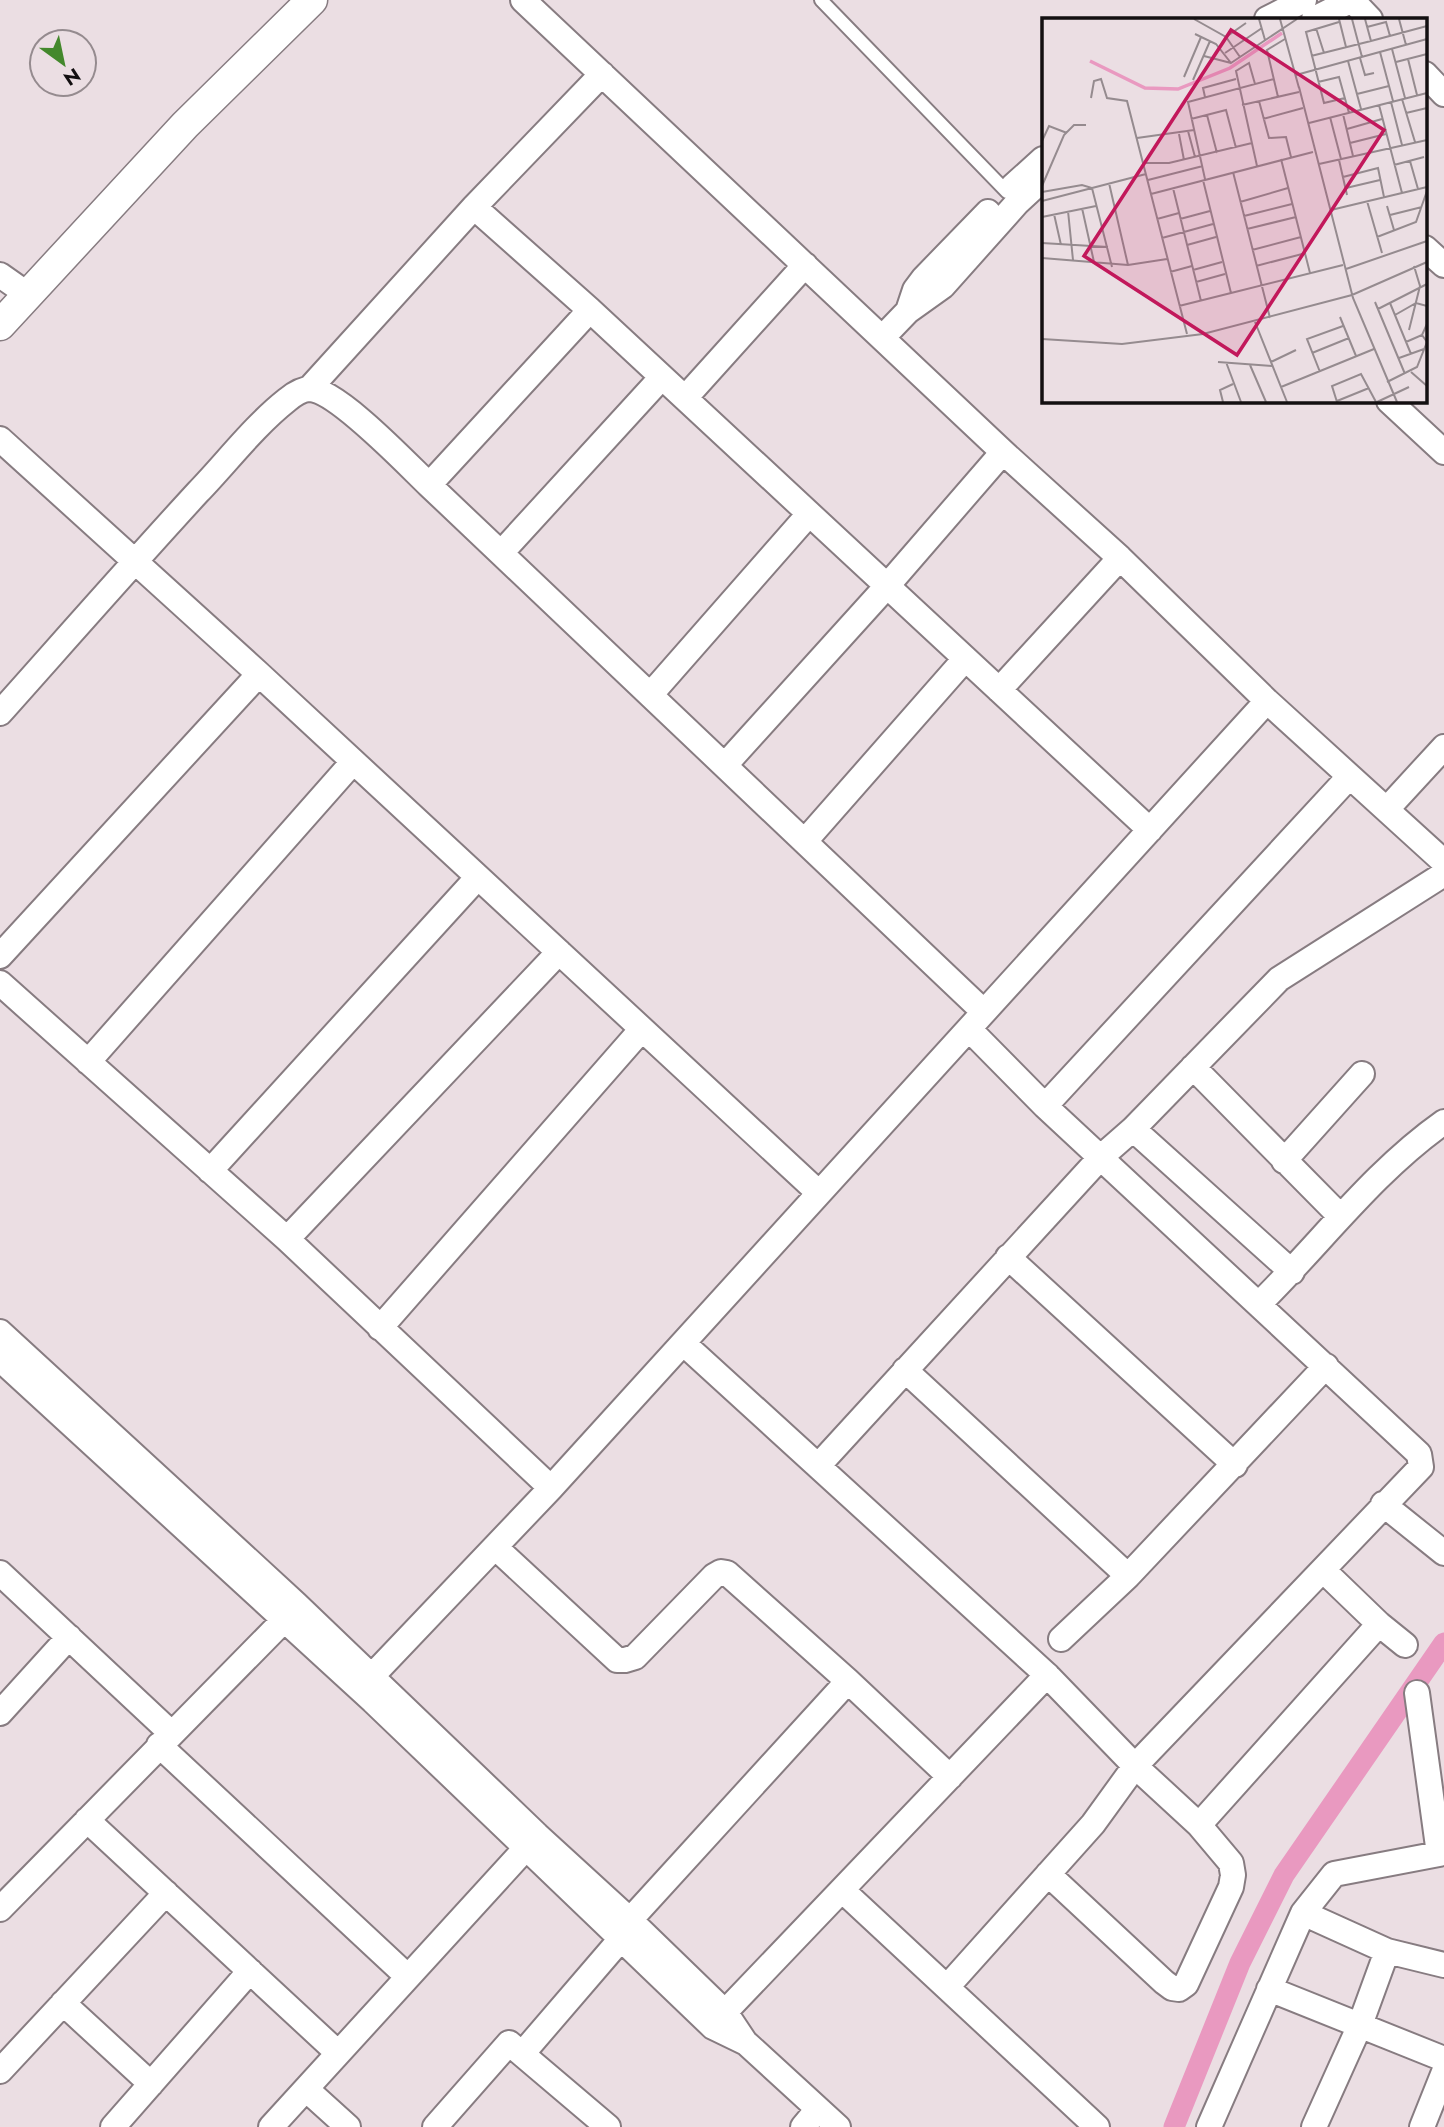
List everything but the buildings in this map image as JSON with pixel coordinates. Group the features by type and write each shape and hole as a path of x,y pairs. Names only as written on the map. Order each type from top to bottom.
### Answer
{"street":[{"path":"0,325 185,125 312,0"},
{"path":"523,0 1003,452 1121,558 1267,701 1444,862"},
{"path":"1269,18 1304,0"},
{"path":"1316,18 1352,0 1369,18"},
{"path":"0,713 134,561 269,417 296,393 309,389 474,207 602,74"},
{"path":"908,311 915,290 924,278 1042,160"},
{"path":"883,337 908,311 943,286 1017,203 1042,180"},
{"path":"474,207 590,310 1150,830"},
{"path":"1426,249 1444,265"},
{"path":"685,398 806,265"},
{"path":"0,275 27,294"},
{"path":"429,485 590,310"},
{"path":"501,553 662,377"},
{"path":"309,389 336,400 805,841 977,1020 1045,1106 1419,1454 1421,1467 1135,1766 1093,1824 947,1987"},
{"path":"1390,402 1444,452"},
{"path":"0,439 259,674 819,1193"},
{"path":"725,765 887,586 1003,452"},
{"path":"651,694 809,514"},
{"path":"999,690 1121,558"},
{"path":"805,841 965,659"},
{"path":"0,956 259,674"},
{"path":"372,1676 551,1488 1267,701"},
{"path":"1387,809 1444,747"},
{"path":"88,1062 353,762"},
{"path":"1045,1106 1349,777"},
{"path":"818,1466 1101,1157 1133,1129 1279,979 1444,874"},
{"path":"210,1171 478,877"},
{"path":"287,1239 559,952"},
{"path":"0,983 287,1239 551,1488"},
{"path":"380,1328 642,1029"},
{"path":"1193,1068 1340,1216"},
{"path":"1284,1161 1362,1074"},
{"path":"1259,1304 1292,1272 1340,1216 1420,1139 1444,1122"},
{"path":"1133,1129 1292,1272"},
{"path":"1009,1256 1235,1465"},
{"path":"0,1332 372,1676 537,1835 713,2027 745,2042"},
{"path":"683,1343 1047,1675 1135,1766 1199,1825 1231,1863 1234,1875 1186,1984 1179,1989 1164,1982 1048,1874"},
{"path":"1061,1639 1128,1576 1326,1366"},
{"path":"3,1367 373,1701 525,1849 725,2012 745,2042 810,2118 838,2127"},
{"path":"905,1370 1128,1576"},
{"path":"1384,1504 1444,1553"},
{"path":"495,1547 617,1660 635,1657 714,1576 727,1573 950,1777"},
{"path":"1324,1571 1405,1645"},
{"path":"0,1574 69,1637 165,1739 408,1977"},
{"path":"0,1909 283,1620"},
{"path":"1199,1825 1379,1624"},
{"path":"0,1713 69,1637"},
{"path":"725,2012 1047,1675"},
{"path":"522,2054 625,1930 848,1681"},
{"path":"1209,2127 1303,1913 1334,1874 1442,1854 1417,1693"},
{"path":"87,1820 338,2053"},
{"path":"271,2127 525,1849"},
{"path":"842,1890 1097,2127"},
{"path":"0,2071 166,1893"},
{"path":"1303,1913 1387,1951 1444,1965"},
{"path":"1314,2127 1360,2025 1387,1951"},
{"path":"113,2127 250,1971"},
{"path":"1269,1989 1444,2059"},
{"path":"64,2003 151,2084"},
{"path":"435,2127 509,2043 608,2127"},
{"path":"1422,2127 1444,2072"},
{"path":"306,2089 348,2127"}],"lane":[{"path":"821,0 1007,192"}],"waterway":[{"path":"1174,2127 1240,1963 1284,1875 1444,1643"}]}
